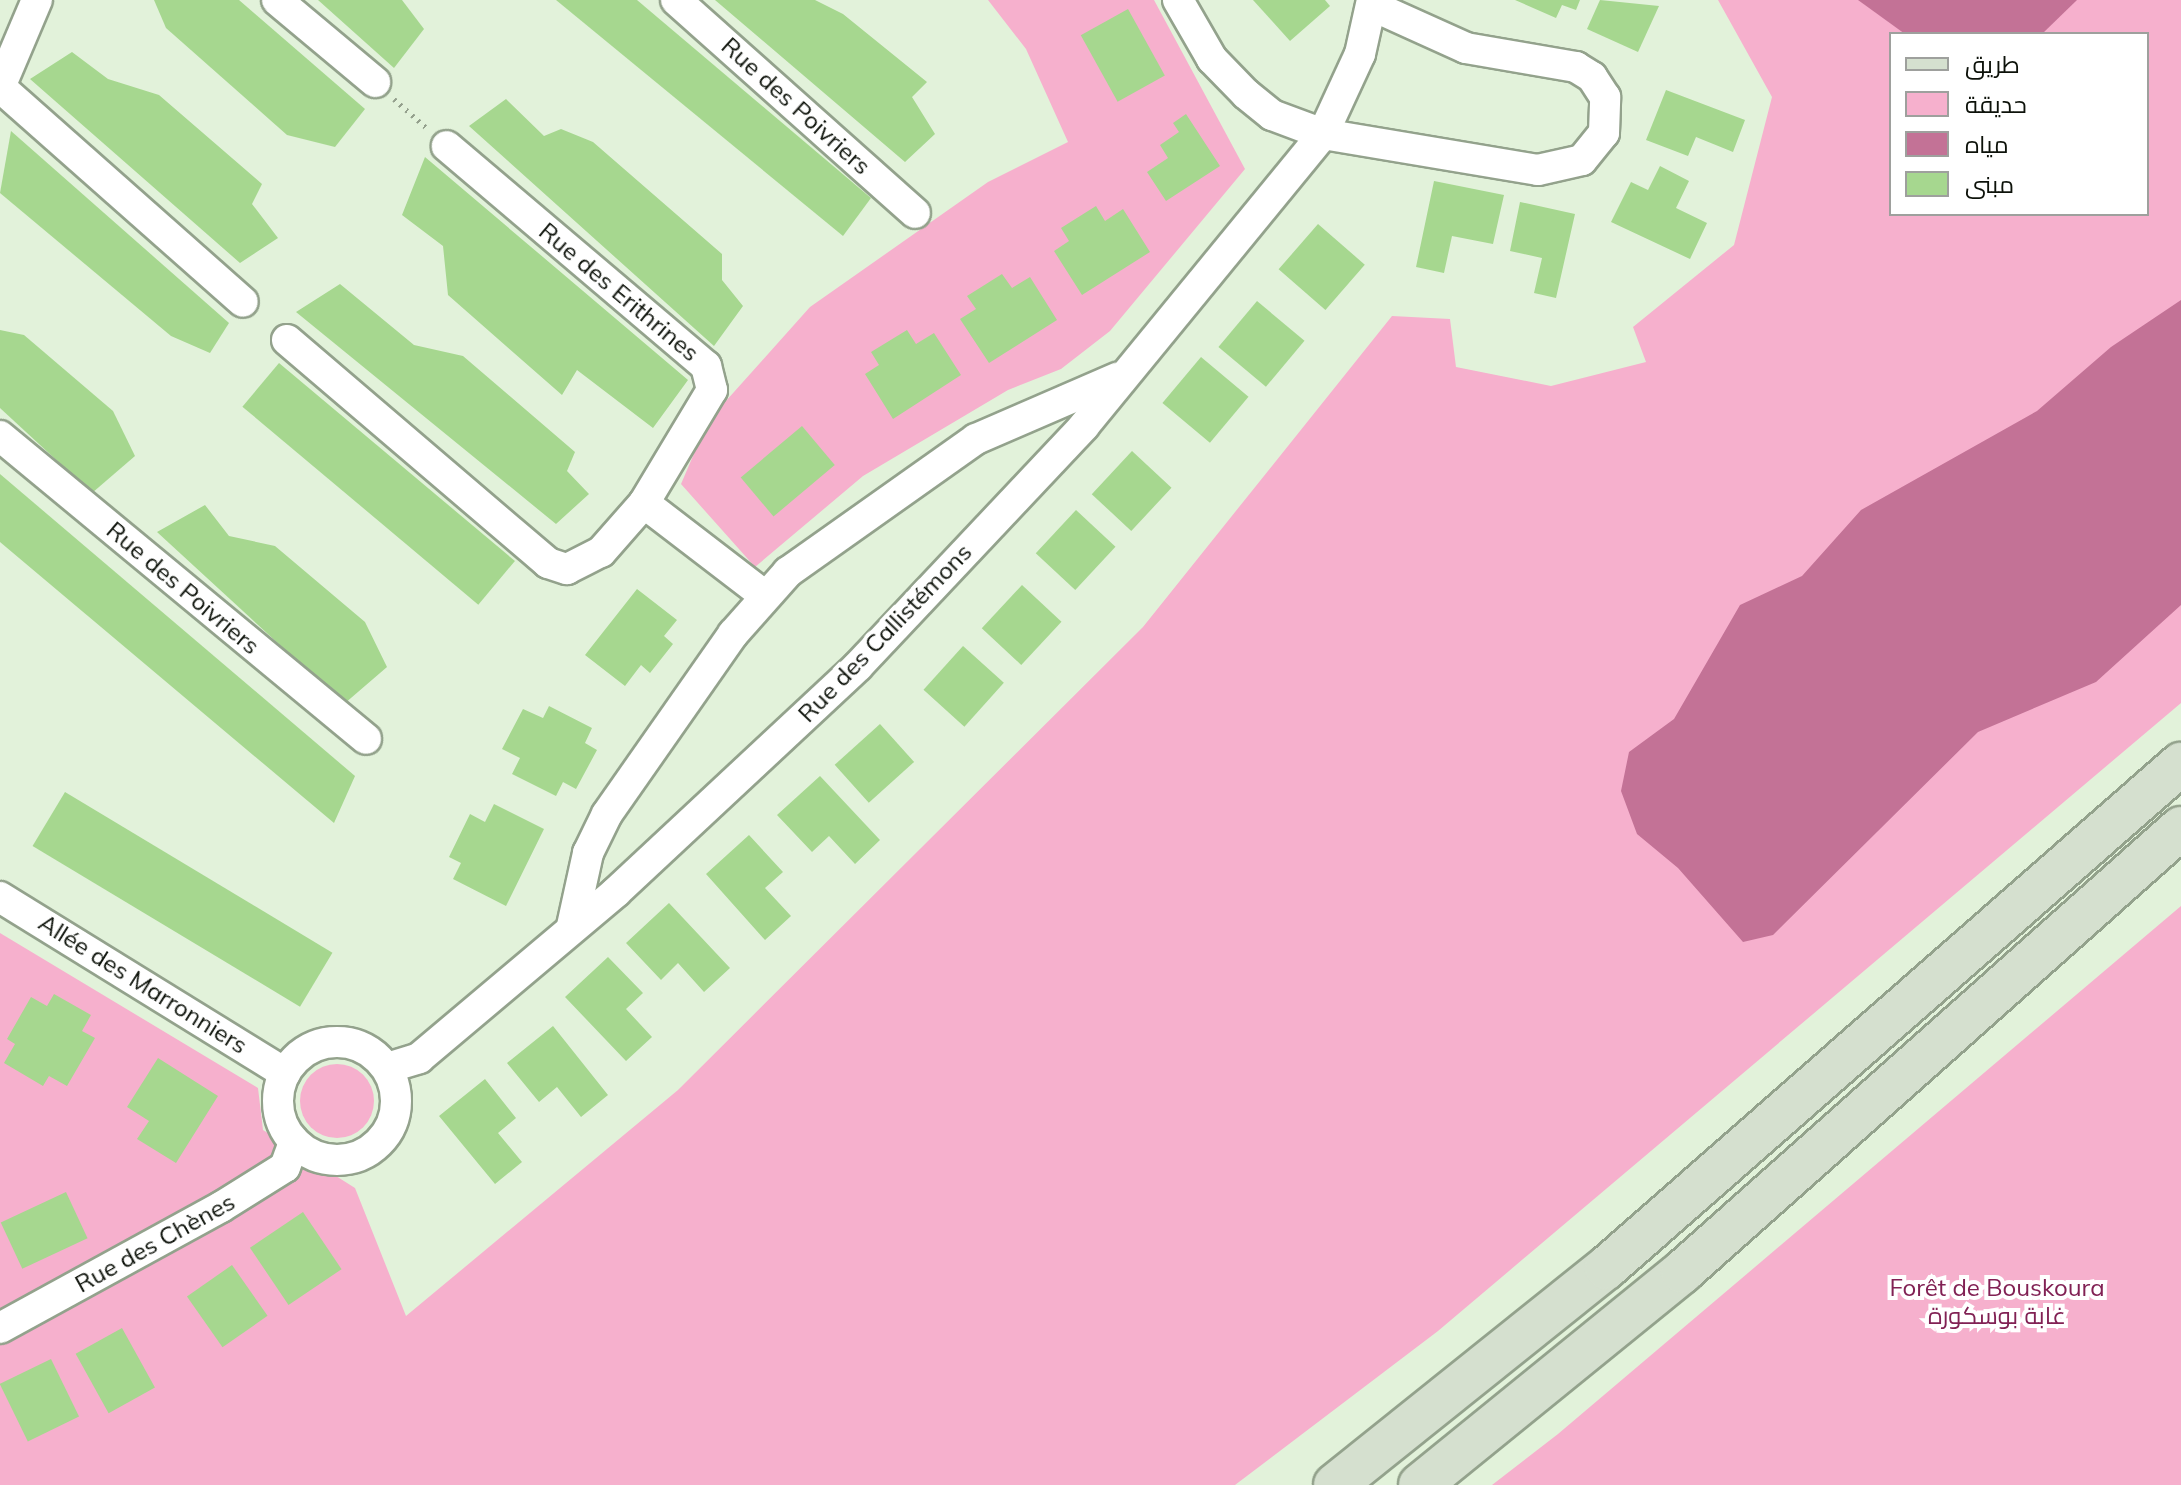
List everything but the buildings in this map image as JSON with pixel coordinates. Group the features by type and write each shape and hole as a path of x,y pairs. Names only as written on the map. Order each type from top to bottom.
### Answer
{"street":[{"path":"37,0 0,87 243,302"},
{"path":"277,0 375,82"},
{"name":"Rue des Poivriers","path":"676,0 915,213"},
{"path":"1178,0 1212,59 1246,94 1272,115 1323,134"},
{"name":"Rue des Callistémons","path":"387,1068 419,1058 572,926 858,666 1084,426 1117,378 1216,268 1323,134 1373,3 1466,48 1576,67 1592,77 1605,97 1604,133 1582,160 1538,170 1323,134"},
{"name":"Rue des Erithrines","path":"287,340 548,563 567,569 594,556 644,503 712,390 706,366 447,146"},
{"path":"572,926 588,853 607,814 765,596 812,551 976,439 1117,378"},
{"name":"Rue des Poivriers","path":"0,436 366,739"},
{"path":"644,503 765,596"},
{"path":"1335,1485 1606,1268 2181,764"},
{"path":"1420,1485 1682,1272 2181,828"},
{"name":"Allée des Marronniers","path":"0,897 285,1073"},
{"path":"330,1042 366,1049 387,1068 397,1095 396,1114 375,1147 338,1160 294,1142 278,1108 285,1073 304,1052 330,1042"},
{"name":"Rue des Chènes","path":"0,1328 285,1167 294,1142"}],"path":[{"path":"375,82 447,146"}],"green space":[{"path":"988,0 1154,0 1245,169 1110,331 1061,369 1008,390 863,476 755,567 681,484 708,421 810,307 988,182 1068,142 1026,49"},
{"path":"1718,0 2181,0 2181,703 1438,1331 1235,1485 0,1485 0,933 258,1088 263,1130 355,1188 406,1316 678,1090 1143,627 1392,316 1450,319 1456,367 1551,386 1646,362 1633,327 1734,245 1772,97"},
{"name":"Forêt de Bouskoura غابة بوسكورة","path":"2181,906 2181,1485 1492,1485 1558,1434"},
{"path":"337,1064 358,1070 368,1080 374,1101 368,1122 358,1132 337,1138 316,1132 306,1122 300,1101 306,1080 316,1070"}],"water":[{"path":"1858,0 2077,0 2044,32 1902,32"},
{"path":"2181,300 2181,605 2096,682 1978,732 1773,935 1743,942 1678,868 1637,834 1621,791 1629,752 1674,719 1740,605 1802,576 1861,510 2037,411 2111,347"}]}
